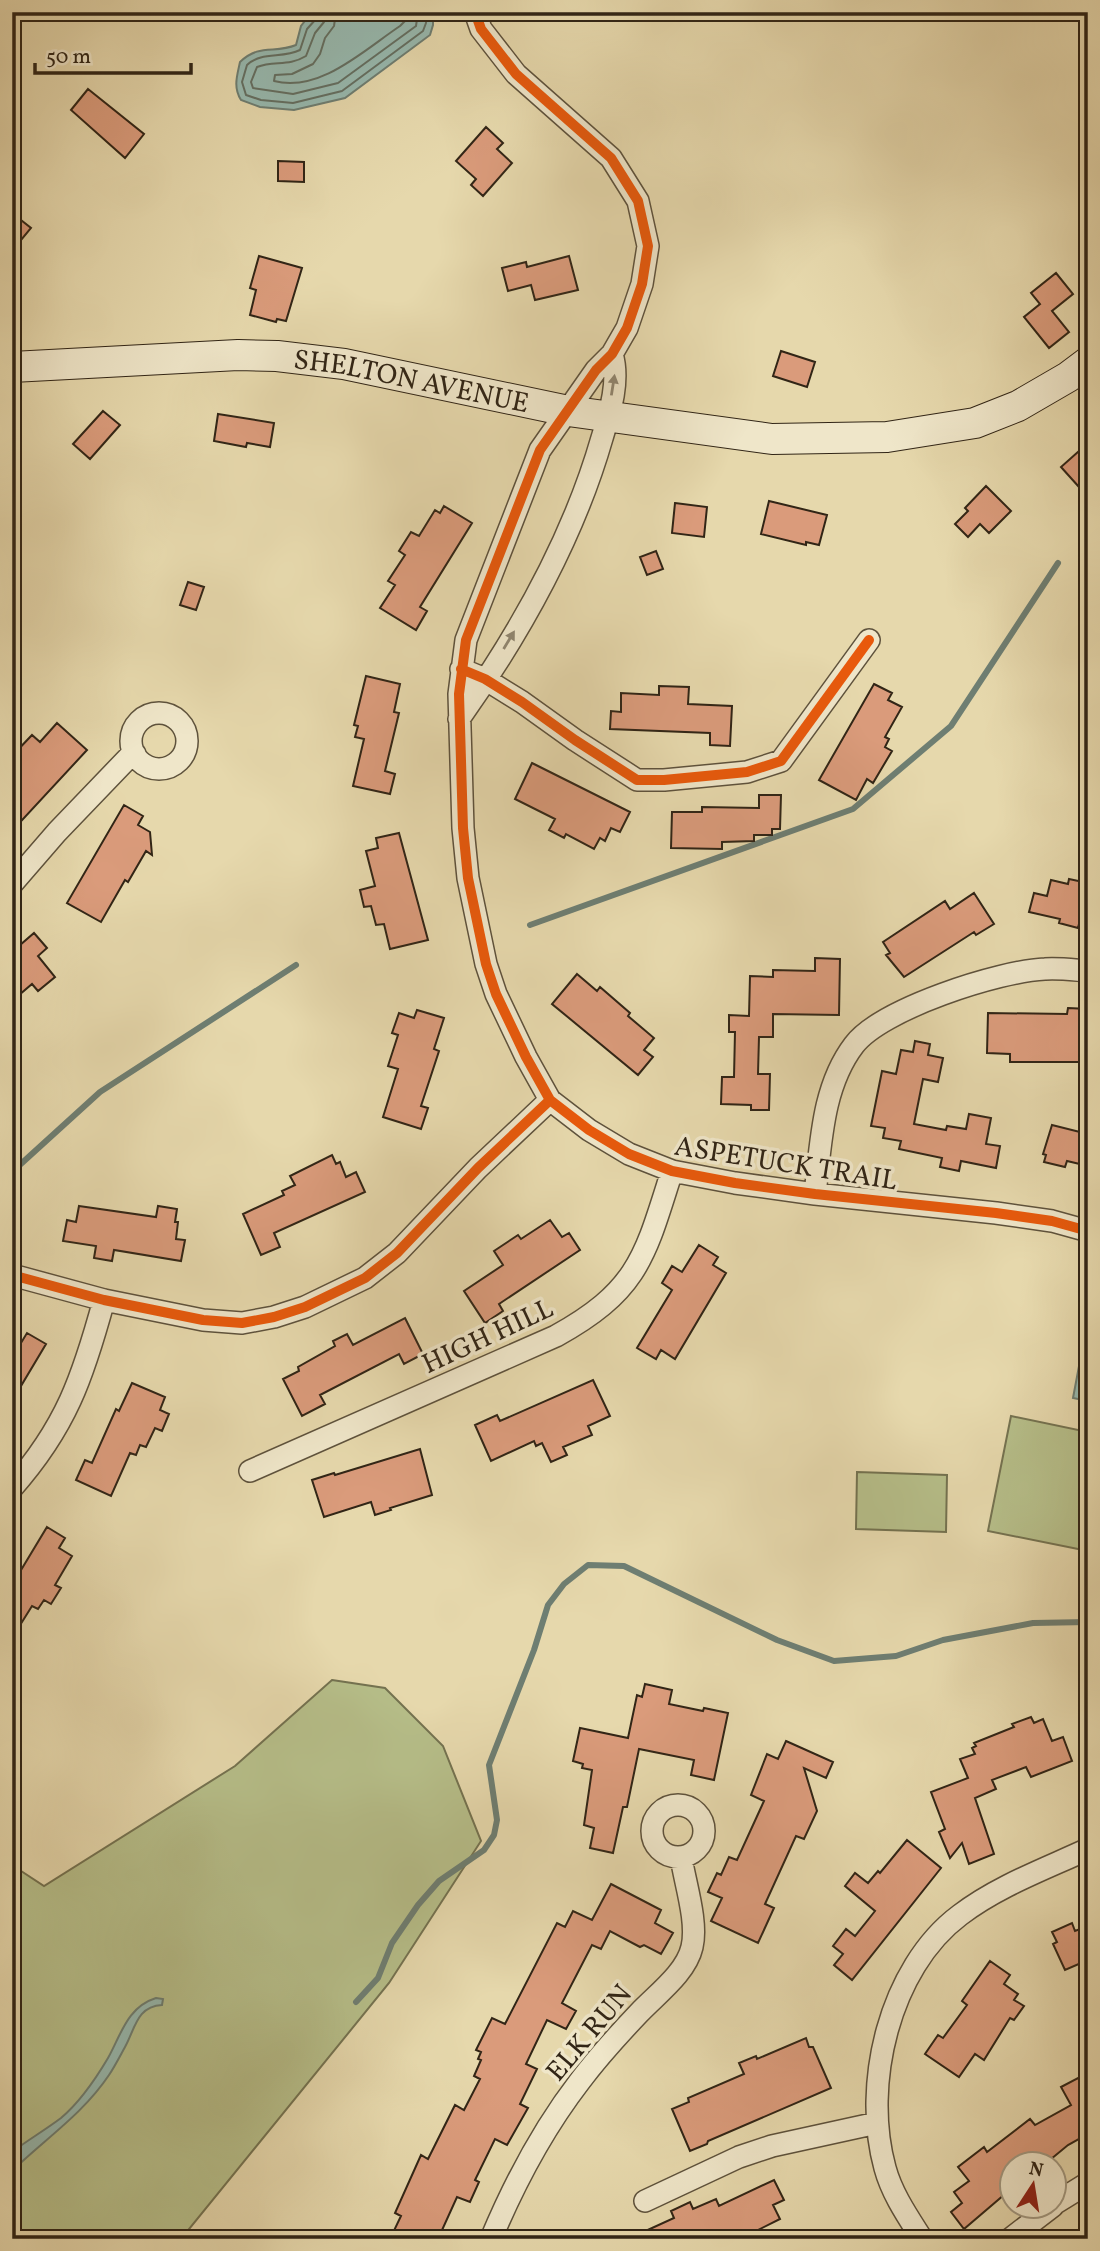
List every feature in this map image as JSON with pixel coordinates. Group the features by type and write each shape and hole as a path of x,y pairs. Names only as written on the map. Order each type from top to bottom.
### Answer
{"main road":[{"name":"SHELTON AVENUE","path":"12,367 238,355 277,356 344,364 568,411 772,439 887,437 975,422 1018,406 1088,362"}],"street":[{"name":"ASPETUCK TRAIL","path":"475,12 481,29 516,74 611,158 638,201 648,246 642,284 627,328 612,354 596,370 540,450 466,640 461,669 459,719 463,828 468,878 486,964 506,1014 550,1100 589,1130 619,1148 672,1171 736,1184 1052,1221 1088,1231"},
{"path":"459,719 560,552 584,494 608,417 615,375 612,354"},
{"path":"461,669 485,679 638,780 664,780 747,772 781,761 869,639"},
{"path":"12,884 57,832 129,757 135,754"},
{"path":"815,1194 824,1118 831,1088 854,1044 868,1031 905,1010 958,989 1008,974 1044,969 1088,971"},
{"path":"12,1275 104,1300 222,1322 242,1323 305,1307 365,1278 397,1253 478,1168 550,1100"},
{"name":"HIGH HILL","path":"250,1471 556,1336 584,1320 622,1287 636,1270 646,1251 672,1171"},
{"path":"12,1488 38,1459 62,1419 86,1366 104,1300"},
{"path":"922,2239 902,2207 886,2172 877,2123 881,2062 888,2026 902,1988 924,1952 958,1916 1006,1887 1088,1849"},
{"name":"ELK RUN","path":"491,2239 525,2167 580,2081 671,1980 689,1955 693,1921 681,1857"},
{"path":"645,2201 761,2149 877,2123"},
{"path":"1068,2196 1088,2183"},
{"path":"1010,2239 1035,2220"}],"green space":[{"path":"1011,1416 1088,1432 1088,1551 988,1531"},
{"path":"857,1472 947,1475 946,1532 856,1529"},
{"path":"332,1680 385,1688 443,1746 481,1841 389,1983 181,2239 12,2239 12,1865 44,1886 235,1766"}],"water":[{"path":"312,12 433,12 433,25 430,35 345,98 294,110 260,107 241,100 236,86 240,62 254,53 296,45 301,26"},
{"path":"1079,1366 1088,1367 1088,1401 1073,1398"},
{"path":"156,1998 163,1999 162,2005 147,2009 142,2014 99,2089 76,2114 12,2171 12,2152 75,2105 103,2066 131,2015 146,2002"}],"building":[{"path":"88,89 144,134 125,158 71,110"},
{"path":"486,127 503,143 497,149 512,163 483,196 471,185 476,179 456,161"},
{"path":"278,161 304,162 304,182 278,181"},
{"path":"12,213 31,228 12,251"},
{"path":"259,256 302,268 286,321 277,319 276,322 250,315 256,290 250,288"},
{"path":"569,256 578,290 535,300 531,285 508,291 502,268 526,262 527,267"},
{"path":"1056,273 1073,294 1052,311 1069,332 1049,348 1024,317 1040,304 1031,293"},
{"path":"781,351 815,362 807,387 773,376"},
{"path":"103,411 120,425 90,459 73,444"},
{"path":"218,414 274,423 270,447 247,443 246,447 214,441"},
{"path":"1088,443 1088,479 1079,487 1061,467"},
{"path":"986,486 1011,511 989,533 980,524 968,537 955,524 968,511 965,508"},
{"path":"769,501 827,515 819,545 806,542 806,545 761,534"},
{"path":"675,503 707,507 704,537 672,533"},
{"path":"444,506 472,523 420,607 427,611 416,630 380,608 395,585 388,581 405,555 399,551 411,532 419,536 435,510 440,513"},
{"path":"656,551 663,569 647,575 640,557"},
{"path":"188,582 204,587 196,610 180,605"},
{"path":"366,676 400,684 394,712 399,713 385,771 395,774 390,794 353,786 364,739 355,737 358,726 354,725"},
{"path":"874,684 892,693 888,700 902,707 885,737 889,739 885,747 892,751 873,783 867,779 856,800 819,780"},
{"path":"659,686 689,687 688,704 732,706 730,746 710,745 710,733 610,729 611,711 621,712 621,693 659,695"},
{"path":"57,723 87,750 12,831 12,756 32,735 40,742"},
{"path":"532,763 630,812 620,832 611,828 605,841 600,838 594,849 566,834 564,838 549,830 555,819 515,799"},
{"path":"759,795 781,795 780,829 772,829 772,835 754,835 754,841 722,842 722,849 671,848 672,812 702,812 702,807 759,808"},
{"path":"124,805 143,816 138,825 150,832 152,855 146,851 128,882 125,880 101,922 67,903"},
{"path":"399,833 428,940 390,949 384,924 376,925 371,906 364,907 360,890 375,886 366,851 378,848 376,838"},
{"path":"1069,879 1088,883 1088,926 1079,924 1078,928 1059,923 1060,919 1029,912 1034,893 1047,896 1051,880 1068,884"},
{"path":"974,893 994,924 976,935 974,932 904,977 886,955 890,953 883,942 945,901 950,909"},
{"path":"34,933 47,948 38,956 55,977 38,991 32,984 12,1001 12,952"},
{"path":"815,958 840,959 839,1015 773,1014 773,1037 759,1037 758,1074 770,1074 769,1110 751,1110 751,1105 721,1104 722,1077 734,1077 735,1032 729,1032 729,1015 749,1016 750,976 773,977 773,970 815,971"},
{"path":"577,974 597,991 600,987 654,1038 644,1050 653,1057 638,1075 552,1004"},
{"path":"1068,1008 1088,1009 1088,1062 1010,1062 1010,1054 987,1053 988,1013 1067,1014"},
{"path":"417,1010 444,1018 434,1049 439,1051 421,1106 428,1108 421,1129 383,1117 398,1069 388,1066 398,1035 392,1033 399,1013 414,1018"},
{"path":"915,1041 930,1044 928,1055 943,1058 938,1082 923,1079 914,1124 946,1130 947,1126 966,1129 969,1114 991,1118 986,1144 1000,1146 996,1168 961,1161 959,1171 940,1167 942,1158 899,1149 901,1141 883,1138 885,1128 871,1126 882,1071 896,1074 901,1050 913,1052"},
{"path":"1052,1125 1088,1134 1088,1166 1067,1161 1065,1167 1044,1162 1046,1155 1043,1154"},
{"path":"332,1155 336,1164 340,1162 346,1177 356,1172 365,1192 274,1233 280,1247 261,1255 243,1214 284,1195 282,1191 295,1185 290,1176"},
{"path":"79,1206 156,1217 158,1206 177,1209 176,1239 185,1240 181,1261 114,1250 112,1261 94,1258 96,1246 63,1241 67,1220 76,1222"},
{"path":"550,1220 562,1237 569,1233 580,1250 499,1304 503,1311 485,1323 464,1291 503,1265 494,1251 518,1235 521,1239"},
{"path":"699,1245 718,1257 713,1265 726,1273 675,1359 661,1350 656,1359 637,1348 672,1290 662,1283 672,1266 682,1272"},
{"path":"405,1318 423,1354 404,1364 399,1354 320,1395 325,1404 302,1416 283,1379 335,1346 333,1341 347,1334 353,1345"},
{"path":"27,1333 46,1344 12,1401 12,1338 21,1343"},
{"path":"593,1380 610,1416 588,1426 592,1435 563,1447 567,1455 551,1462 542,1443 536,1446 534,1441 491,1461 475,1425 497,1415 500,1421"},
{"path":"132,1383 165,1397 160,1410 169,1414 162,1431 155,1428 146,1447 140,1445 136,1455 130,1453 111,1496 76,1480 85,1460 92,1463 116,1409 119,1411"},
{"path":"420,1449 432,1495 375,1515 371,1502 324,1517 312,1480"},
{"path":"47,1527 65,1538 59,1548 72,1556 55,1585 61,1588 51,1604 44,1600 38,1609 32,1606 12,1638 12,1585"},
{"path":"645,1684 672,1690 669,1704 728,1713 714,1780 691,1775 694,1760 639,1749 627,1807 623,1807 613,1853 590,1848 594,1828 584,1825 592,1770 582,1768 583,1764 573,1761 580,1728 628,1738 637,1695 642,1697"},
{"path":"1031,1717 1034,1723 1043,1719 1052,1741 1063,1737 1072,1761 1031,1777 1026,1767 992,1780 996,1789 975,1798 994,1854 969,1864 962,1843 950,1858 939,1832 945,1829 931,1792 968,1778 960,1759 975,1754 972,1748 976,1746 974,1743"},
{"path":"786,1741 833,1762 826,1778 804,1768 817,1811 804,1839 796,1836 765,1904 774,1908 758,1943 711,1921 722,1898 708,1892 717,1873 721,1875 729,1857 737,1860 764,1801 751,1795 767,1754 778,1759"},
{"path":"907,1840 941,1868 852,1980 834,1965 843,1954 833,1946 846,1929 855,1936 875,1911 845,1886 855,1873 868,1883 878,1871 880,1873"},
{"path":"611,1884 661,1910 655,1923 673,1933 661,1954 644,1945 640,1947 610,1931 601,1949 592,1945 562,2003 576,2011 566,2029 547,2020 526,2064 537,2069 520,2104 528,2108 507,2145 495,2139 475,2180 479,2182 470,2202 457,2197 438,2239 390,2239 401,2216 395,2213 421,2155 428,2159 455,2105 464,2110 480,2079 474,2076 481,2060 478,2059 481,2052 476,2050 492,2018 505,2024 557,1923 565,1927 573,1911 592,1920"},
{"path":"1072,1923 1075,1931 1088,1926 1088,1960 1065,1970 1053,1944 1057,1942 1052,1932"},
{"path":"990,1961 1010,1975 1004,1984 1018,1994 1014,2000 1024,2006 1014,2020 1010,2018 984,2060 975,2054 959,2077 925,2054 938,2035 943,2038 967,2005 962,2001"},
{"path":"806,2038 809,2047 813,2047 831,2088 690,2151 672,2109 689,2102 688,2098 744,2074 739,2063 756,2056 757,2059"},
{"path":"1078,2078 1084,2088 1088,2089 1088,2134 1062,2150 998,2150 998,2200 964,2229 951,2212 962,2203 954,2192 969,2181 958,2167 984,2147 987,2152 1030,2119 1035,2125 1071,2105 1061,2087"},
{"path":"774,2180 784,2200 773,2205 780,2219 750,2234 752,2239 733,2239 730,2232 714,2239 628,2239 674,2218 671,2211 690,2202 693,2209 716,2199 719,2206"}],"waterway":[{"path":"530,925 853,809 951,726 1058,563"},
{"path":"12,1172 100,1092 296,965"},
{"path":"356,2002 378,1978 392,1943 418,1905 439,1881 484,1850 494,1835 497,1820 489,1765 534,1650 548,1605 564,1584 588,1565 624,1566 777,1640 834,1661 896,1656 943,1640 1033,1623 1088,1622"}],"cycle path":[{"path":"475,12 481,29 516,74 611,158 638,201 648,246 642,284 627,328 612,354 596,370 540,450 466,640 459,694 463,828 468,878 486,964 496,994 526,1057 550,1100 589,1130 629,1154 672,1171 815,1194 1052,1221 1088,1231"},
{"path":"461,669 485,679 522,702 637,780 664,780 747,772 781,761 869,640"},
{"path":"12,1275 104,1300 203,1320 242,1323 305,1307 365,1278 397,1253 478,1168 550,1100"}]}
